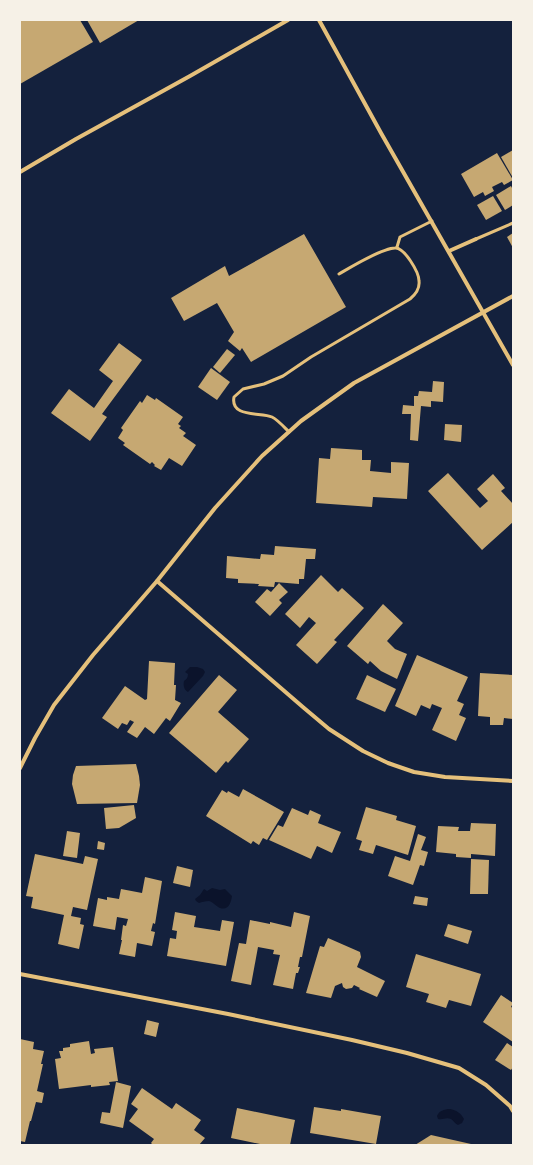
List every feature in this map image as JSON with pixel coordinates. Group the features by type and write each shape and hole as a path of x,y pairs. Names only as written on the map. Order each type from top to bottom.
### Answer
{"street":[{"path":"20,172 288,20"},
{"path":"319,20 381,133 513,365"},
{"path":"449,251 476,240"},
{"path":"20,768 54,705 93,655 158,581 215,508 262,456 301,421 354,383 513,296"},
{"path":"158,581 329,729 363,751 388,763 414,772 445,777 513,781"},
{"path":"20,974 228,1014 407,1053 459,1068 486,1085 510,1106 513,1111"}],"lane":[{"path":"397,247 400,237 432,221"},
{"path":"476,240 513,223"},
{"path":"289,432 272,417 240,411 234,404 234,397 243,389 270,382 283,376 311,357 410,299 416,293 418,288 419,278 407,256 397,247 379,252 339,274"}],"water":[{"path":"190,667 203,669 205,672 188,692 185,689 184,681 188,675 185,672"},
{"path":"212,888 220,890 225,889 232,896 230,903 226,908 220,908 209,901 199,903 196,901 195,899 204,889 207,891"},
{"path":"450,1109 461,1115 464,1119 462,1123 458,1125 448,1118 438,1119 437,1116 440,1112"}],"building":[{"path":"20,20 80,20 93,42 20,84"},
{"path":"87,20 139,20 100,43"},
{"path":"513,150 513,178 501,157"},
{"path":"497,153 513,180 504,185 502,182 492,187 494,191 485,196 483,192 474,197 461,174"},
{"path":"511,186 513,190 513,205 505,210 496,195"},
{"path":"493,196 502,211 486,220 477,205"},
{"path":"513,233 513,248 507,237"},
{"path":"304,234 346,307 251,362 242,348 240,351 228,341 234,332 217,303 184,321 171,298 225,266 229,276"},
{"path":"119,343 142,360 102,414 107,417 90,441 51,413 69,389 94,408 113,381 99,370"},
{"path":"227,349 235,355 220,373 213,367"},
{"path":"211,368 230,382 217,400 198,387"},
{"path":"433,381 444,382 443,402 431,401 431,407 421,406 418,441 410,440 411,414 402,414 403,405 414,406 414,396 418,396 419,391 432,392"},
{"path":"147,395 155,400 156,398 183,417 178,424 181,426 179,428 186,433 183,436 196,445 182,466 169,458 161,470 154,466 155,465 152,462 150,464 123,445 125,443 118,438 123,430 121,428 140,401 142,403"},
{"path":"445,424 462,425 461,442 444,440"},
{"path":"331,448 362,450 362,460 371,460 370,471 391,473 391,462 409,463 407,499 373,497 372,507 316,503 319,458 330,459"},
{"path":"448,473 480,508 488,501 477,489 493,474 505,488 501,491 513,504 513,522 482,550 428,491"},
{"path":"275,546 316,549 315,559 306,559 304,579 299,579 299,584 275,582 274,587 258,586 259,584 238,583 238,579 226,578 227,556 260,559 261,554 274,555"},
{"path":"321,575 338,592 342,588 364,608 334,640 337,642 317,664 296,645 316,623 309,617 300,628 285,614"},
{"path":"279,583 288,592 279,600 282,603 270,616 255,602 267,589 271,592"},
{"path":"383,604 403,623 387,641 395,649 407,654 397,679 381,671 370,661 368,664 347,646"},
{"path":"417,655 468,677 457,701 464,704 459,715 466,718 456,741 432,730 442,708 432,704 430,709 421,705 416,716 395,706"},
{"path":"149,661 175,663 175,700 181,703 170,721 166,718 154,734 145,727 137,738 127,732 134,722 130,720 127,725 122,723 118,729 102,718 125,686 145,700 147,699"},
{"path":"480,673 513,675 513,719 504,718 503,725 490,725 490,717 478,716"},
{"path":"219,675 237,690 218,712 249,739 228,763 226,761 216,773 169,733"},
{"path":"367,675 396,689 385,712 356,699"},
{"path":"136,764 140,785 137,803 77,804 72,784 76,766"},
{"path":"243,789 284,812 267,840 263,838 259,845 253,841 251,844 206,816 222,790 227,793 228,791 239,797"},
{"path":"134,805 136,818 119,828 106,829 104,808"},
{"path":"366,807 397,816 396,820 416,826 408,855 376,845 373,854 359,850 362,841 356,839"},
{"path":"292,808 308,815 310,810 321,815 318,823 341,832 332,853 317,846 311,859 269,840 278,825 283,827"},
{"path":"471,823 496,824 495,856 471,854 471,858 456,857 456,854 436,852 438,826 459,827 458,831 470,831"},
{"path":"67,831 80,833 77,858 63,856"},
{"path":"418,834 426,837 421,850 428,852 424,866 420,865 413,885 388,876 395,856 410,861"},
{"path":"98,841 105,843 104,850 97,849"},
{"path":"35,854 83,864 85,856 98,859 87,910 73,907 71,916 81,918 80,924 84,925 79,949 58,944 64,915 31,908 33,897 26,896"},
{"path":"471,859 489,860 488,894 470,894"},
{"path":"177,866 193,870 190,887 173,883"},
{"path":"145,877 162,881 155,924 153,923 151,931 155,932 152,946 137,943 135,957 119,954 123,925 126,926 128,919 117,917 115,930 93,926 98,898 107,900 107,897 119,899 121,889 142,893"},
{"path":"415,896 428,898 427,906 413,904"},
{"path":"175,912 196,916 194,927 220,931 222,920 234,922 226,966 167,956 170,938 176,939 177,931 172,930"},
{"path":"294,912 310,916 302,957 300,957 298,967 300,967 298,973 296,973 293,989 273,985 280,955 273,954 274,950 258,947 251,985 231,981 239,943 246,944 250,920 270,924 270,922 291,927"},
{"path":"448,924 472,931 468,944 444,936"},
{"path":"328,938 360,952 361,957 357,967 385,981 377,997 359,989 360,988 354,985 352,988 346,989 343,987 342,983 335,986 331,998 306,993 320,946 324,947"},
{"path":"416,954 481,974 471,1006 449,1000 446,1008 426,1002 429,994 406,987"},
{"path":"501,995 513,1003 511,1007 513,1008 513,1042 483,1022"},
{"path":"147,1020 159,1023 156,1037 144,1034"},
{"path":"20,1039 34,1042 33,1049 44,1051 41,1064 43,1064 37,1091 44,1093 42,1103 36,1102 25,1142 20,1141"},
{"path":"89,1041 91,1054 95,1053 94,1049 113,1047 118,1081 109,1082 110,1085 91,1087 91,1085 59,1089 55,1059 61,1058 59,1051 63,1051 63,1048 70,1047 70,1044"},
{"path":"507,1043 513,1047 513,1067 511,1070 495,1060"},
{"path":"116,1082 131,1086 123,1128 100,1123 102,1112 110,1113"},
{"path":"142,1088 172,1109 176,1103 201,1120 194,1130 205,1138 199,1145 153,1145 151,1143 154,1139 129,1121 138,1109 131,1104"},
{"path":"314,1107 341,1111 341,1109 381,1116 376,1144 310,1133"},
{"path":"237,1108 295,1120 290,1145 265,1145 231,1138"},
{"path":"431,1135 471,1144 471,1145 415,1145"}]}
